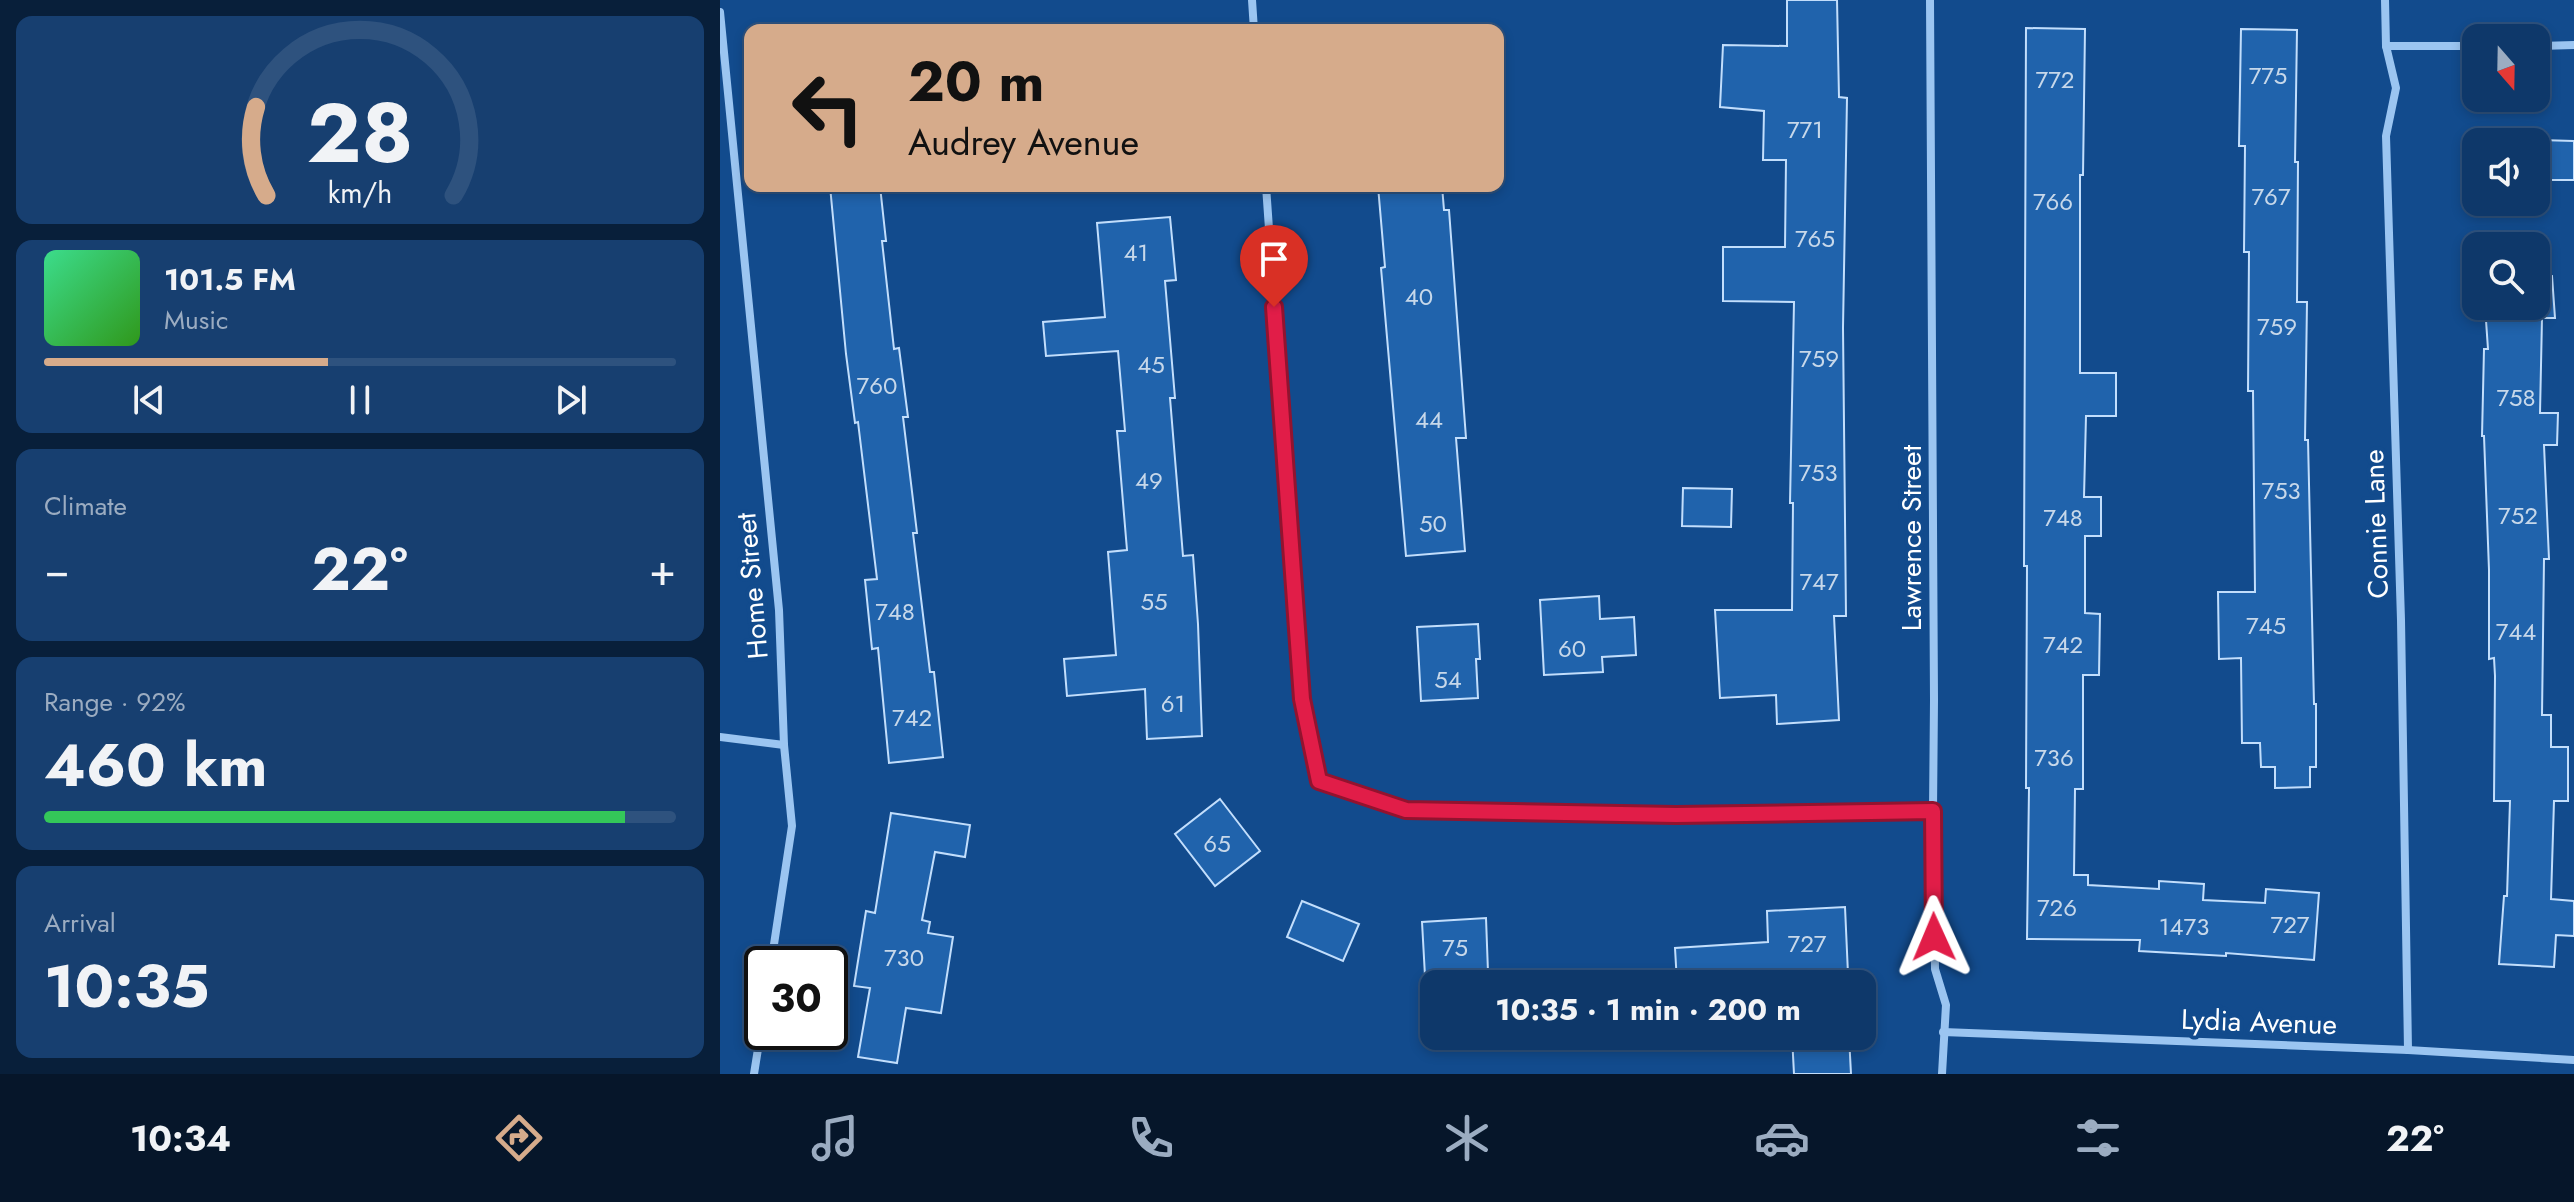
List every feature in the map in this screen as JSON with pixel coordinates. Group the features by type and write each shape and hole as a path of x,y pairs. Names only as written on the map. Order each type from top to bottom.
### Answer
{"street":[{"path":"1252,0 1254,24"},
{"name":"Lawrence Street","path":"1930,0 1933,811 1935,969 1946,1005 1942,1074"},
{"name":"Connie Lane","path":"2385,0 2386,46 2396,88 2386,136 2401,620 2408,1050"},
{"name":"Home Street","path":"720,12 779,610 784,745 792,826 774,946"},
{"path":"2550,46 2574,45"},
{"path":"2386,46 2462,46"},
{"path":"1266,192 1302,699 1319,781 1406,810 1676,815 1933,811"},
{"path":"720,737 784,745"},
{"name":"Lydia Avenue","path":"1943,1032 2408,1050 2574,1060"},
{"path":"754,1074 758,1050"}],"building":[{"path":"1787,0 1837,0 1839,97 1847,98 1843,328 1846,616 1834,616 1839,720 1777,724 1776,695 1720,698 1715,610 1792,610 1793,503 1790,503 1794,302 1723,301 1723,247 1785,247 1786,160 1763,160 1764,111 1720,107 1723,45 1787,46"},
{"path":"2026,28 2085,29 2083,175 2080,175 2080,373 2116,373 2116,416 2086,416 2084,497 2101,497 2101,536 2085,536 2085,613 2100,614 2099,675 2083,675 2083,789 2075,789 2074,875 2088,875 2088,885 2159,889 2159,881 2204,884 2203,900 2265,903 2266,889 2319,893 2314,960 2226,953 2226,956 2139,951 2140,940 2027,939 2029,788 2026,788 2027,566 2024,566"},
{"path":"2241,29 2297,30 2297,302 2307,302 2305,440 2308,440 2316,704 2316,767 2310,767 2310,787 2275,788 2275,767 2261,767 2260,743 2242,743 2241,658 2219,659 2218,592 2255,592 2253,391 2248,391 2249,252 2244,252 2245,146 2239,146"},
{"path":"2550,140 2574,141 2574,180 2550,180"},
{"path":"831,192 881,192 886,241 882,241 894,349 899,348 908,417 903,417 917,533 913,533 943,757 889,763 878,648 872,649 865,580 877,579 858,422 855,423"},
{"path":"1379,192 1442,192 1444,210 1449,210 1466,438 1456,438 1465,551 1406,556 1381,268 1385,267"},
{"path":"1170,217 1176,280 1165,281 1175,398 1170,398 1183,556 1193,555 1202,736 1147,739 1145,689 1067,696 1064,659 1116,655 1108,552 1127,550 1117,431 1125,431 1118,351 1046,356 1043,322 1105,317 1097,223"},
{"path":"2550,276 2552,276 2555,318 2550,318"},
{"path":"2486,320 2542,320 2540,413 2558,413 2557,445 2544,445 2549,559 2544,559 2542,715 2551,715 2551,747 2568,747 2568,801 2554,801 2551,899 2574,901 2574,936 2556,935 2554,967 2499,964 2504,896 2507,896 2510,801 2494,801 2495,676 2494,658 2489,659 2489,570 2482,436 2484,349 2488,349"},
{"path":"1683,488 1732,489 1731,527 1682,526"},
{"path":"1599,596 1600,619 1634,617 1636,655 1602,657 1603,672 1544,675 1540,600"},
{"path":"1478,624 1478,698 1421,701 1417,627"},
{"path":"1220,799 1260,851 1215,886 1175,834"},
{"path":"891,813 970,825 965,857 935,852 922,920 930,922 928,933 953,937 941,1013 906,1008 897,1063 858,1057 870,988 854,986 866,911 875,913"},
{"path":"1302,901 1359,924 1343,961 1287,937"},
{"path":"1845,907 1848,970 1676,970 1675,948 1768,942 1767,911"},
{"path":"1486,918 1488,970 1425,970 1422,922"},
{"path":"1793,1050 1850,1050 1851,1074 1794,1074"}],"route":[{"path":"1274,307 1302,699 1319,781 1406,810 1676,815 1933,811 1934,937"}]}
